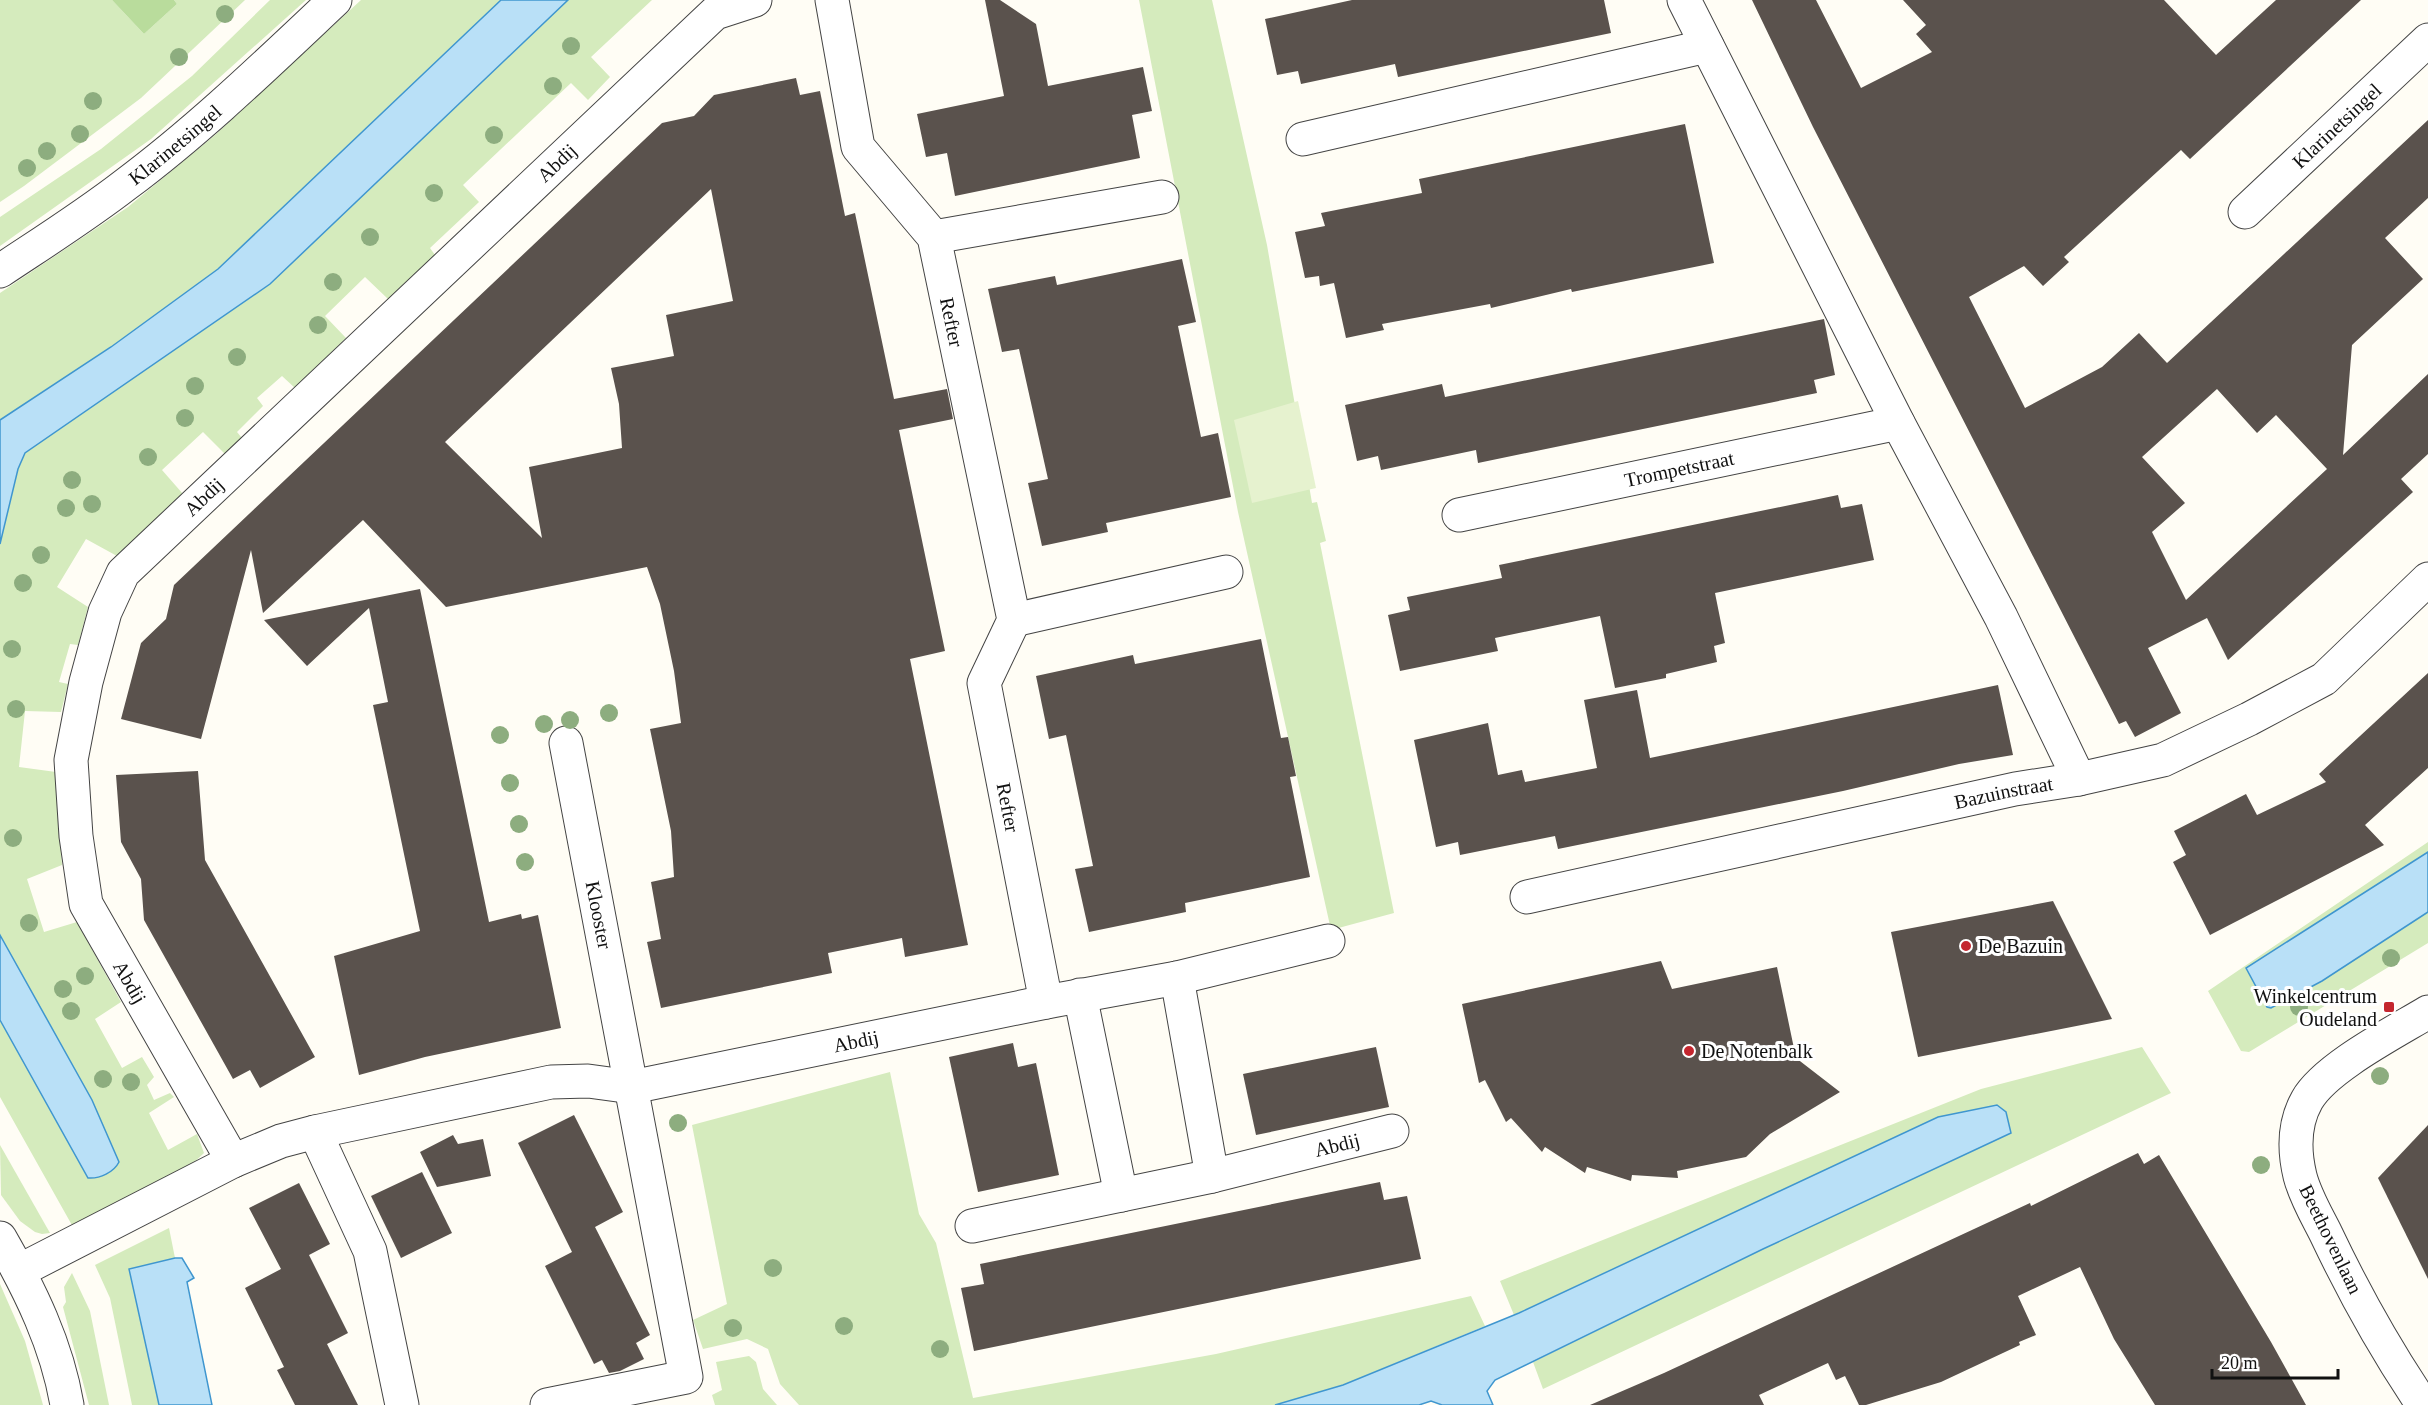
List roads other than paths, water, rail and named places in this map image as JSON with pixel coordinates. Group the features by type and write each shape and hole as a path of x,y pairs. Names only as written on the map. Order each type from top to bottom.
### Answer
{"street":[{"name":"Klarinetsingel","path":"0,271 124,186 179,143 335,0"},
{"name":"Abdij","path":"233,1161 86,904 76,836 71,760 86,682 105,612 123,573 715,13 755,0"},
{"name":"Refter","path":"832,0 858,147 934,237 1014,620 984,683 1046,1002"},
{"path":"1684,0 1898,423 2001,617 2079,778"},
{"name":"Klarinetsingel","path":"2245,212 2428,40"},
{"path":"1304,139 1707,46"},
{"path":"934,237 1162,196"},
{"name":"Trompetstraat","path":"1459,515 1898,423"},
{"path":"1014,620 1226,572"},
{"name":"Bazuinstraat","path":"1527,897 2015,789 2163,760 2249,719 2324,679 2428,579"},
{"name":"Klooster","path":"566,743 632,1087"},
{"name":"Abdij","path":"19,1271 233,1161 281,1141 315,1132 551,1082 588,1081 632,1087 1080,995 1177,978 1328,941"},
{"path":"1177,978 1212,1176"},
{"path":"1080,995 1121,1195"},
{"name":"Beethovenlaan","path":"2423,1405 2384,1341 2332,1246 2300,1178 2296,1147 2298,1120 2307,1099 2319,1085 2364,1051 2428,1012"},
{"path":"547,1405 686,1377 632,1087"},
{"name":"Abdij","path":"972,1226 1212,1176 1392,1131"},
{"path":"315,1132 370,1251 402,1405"},
{"path":"0,1238 19,1271 48,1336 57,1363 66,1405"}],"water":[{"path":"501,0 568,0 270,284 25,453 18,469 0,544 0,420 111,347 218,269"},
{"path":"2428,852 2428,912 2322,981 2271,1008 2267,1007 2246,968"},
{"path":"0,935 92,1100 119,1162 114,1169 102,1176 88,1178 0,1020"},
{"path":"1997,1105 2006,1112 2011,1133 1763,1249 1495,1380 1487,1391 1493,1405 1442,1405 1431,1401 1419,1405 1275,1405 1343,1385 1519,1313 1938,1117"},
{"path":"182,1258 194,1278 187,1282 212,1405 159,1405 129,1269"}],"place":[{"name":"De Bazuin","path":"1966,946"},
{"name":"Winkelcentrum Oudeland","path":"2389,1007"},
{"name":"De Notenbalk","path":"1689,1051"}]}
